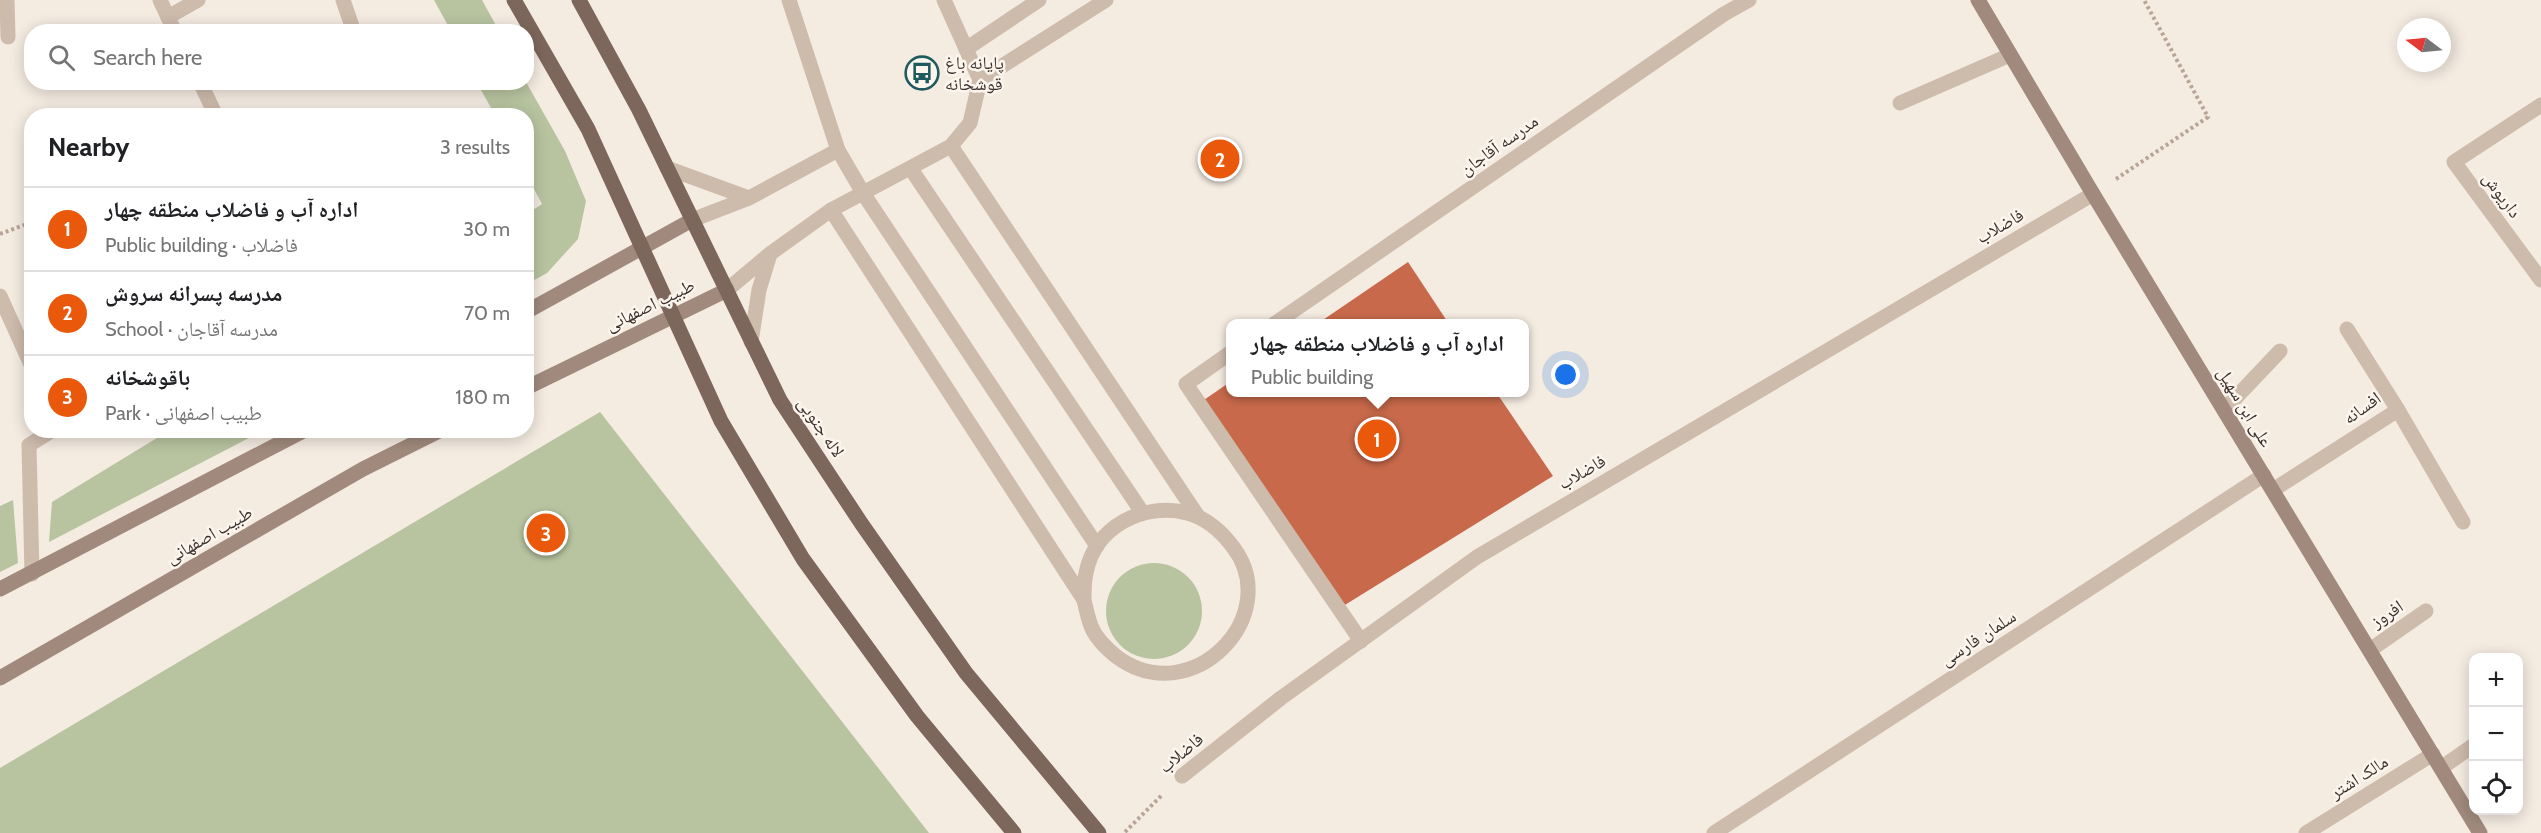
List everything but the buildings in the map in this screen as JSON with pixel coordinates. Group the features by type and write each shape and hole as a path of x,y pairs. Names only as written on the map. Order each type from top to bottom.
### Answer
{"main road":[{"path":"514,0 528,24"},
{"name":"لاله جنوبی","path":"579,0 639,110 780,400 861,523 960,664 1099,833"},
{"path":"534,35 588,129 721,421 803,559 917,716 1014,833"}],"street":[{"path":"7,0 8,37"},
{"path":"160,0 171,24"},
{"path":"168,17 198,0"},
{"path":"343,0 351,24"},
{"path":"789,0 838,150 863,193 1097,546"},
{"path":"727,290 771,253 831,210 951,146 970,123 980,80 944,0"},
{"path":"966,49 1039,0"},
{"path":"980,80 1106,0"},
{"name":"مدرسه آقاجان","path":"1281,319 1724,14 1749,0"},
{"name":"علی ابن سهیل","path":"1978,0 2093,194 2481,833"},
{"path":"1900,103 2010,54"},
{"path":"204,90 212,108"},
{"name":"داریوش","path":"2541,105 2454,162 2541,280"},
{"path":"951,146 1197,515"},
{"path":"534,307 692,220 749,198 838,150"},
{"path":"667,168 749,198"},
{"path":"911,169 1142,512"},
{"name":"فاضلاب","path":"1182,776 1281,698 1477,557 2093,194"},
{"path":"831,210 1084,600 1091,627 1106,649 1127,664 1152,672 1177,673 1202,665 1223,650 1238,629 1247,604 1247,578 1238,553 1221,531 1197,515 1170,509 1142,512 1116,525 1097,546 1086,572 1084,600"},
{"path":"751,342 759,290 771,253"},
{"name":"طبیب اصفهانی","path":"534,384 727,290"},
{"path":"0,296 24,349"},
{"name":"افسانه","path":"2273,490 2397,410 2347,329"},
{"path":"2224,410 2280,351"},
{"path":"1226,356 1186,384 1361,641"},
{"path":"2397,410 2463,522"},
{"path":"32,574 29,445 40,438"},
{"path":"0,590 290,438"},
{"name":"طبیب اصفهانی","path":"0,678 363,469 425,438"},
{"name":"سلمان فارسی","path":"1714,833 2264,475"},
{"name":"افروز","path":"2370,650 2426,611"},
{"path":"2441,768 2469,748"},
{"name":"مالک اشتر","path":"2306,833 2433,754"}],"path":[{"path":"2093,194 2208,117 2144,0"},
{"path":"0,234 24,225"},
{"name":"فاضلاب","path":"1125,833 1182,776"}],"green space":[{"path":"434,0 482,0 495,24 447,24"},
{"path":"481,90 531,90 565,151 586,201 578,239 547,273 534,280 534,209 542,204 534,189 534,108 491,108"},
{"path":"600,412 929,833 0,833 0,768"},
{"path":"157,438 249,438 49,542 52,502"},
{"path":"13,500 18,563 0,572 0,506"},
{"path":"1154,563 1173,566 1188,577 1199,592 1202,611 1199,630 1188,645 1173,656 1154,659 1135,656 1120,645 1109,630 1106,611 1109,592 1120,577 1135,566"}],"place":[{"name":"پایانه باغ قوشخانه","path":"922,73"},
{"name":"مدرسه پسرانه سروش","path":"1220,159"},
{"name":"اداره آب و فاضلاب منطقه چهار","path":"1377,439"},
{"name":"باقوشخانه","path":"546,533"}]}
